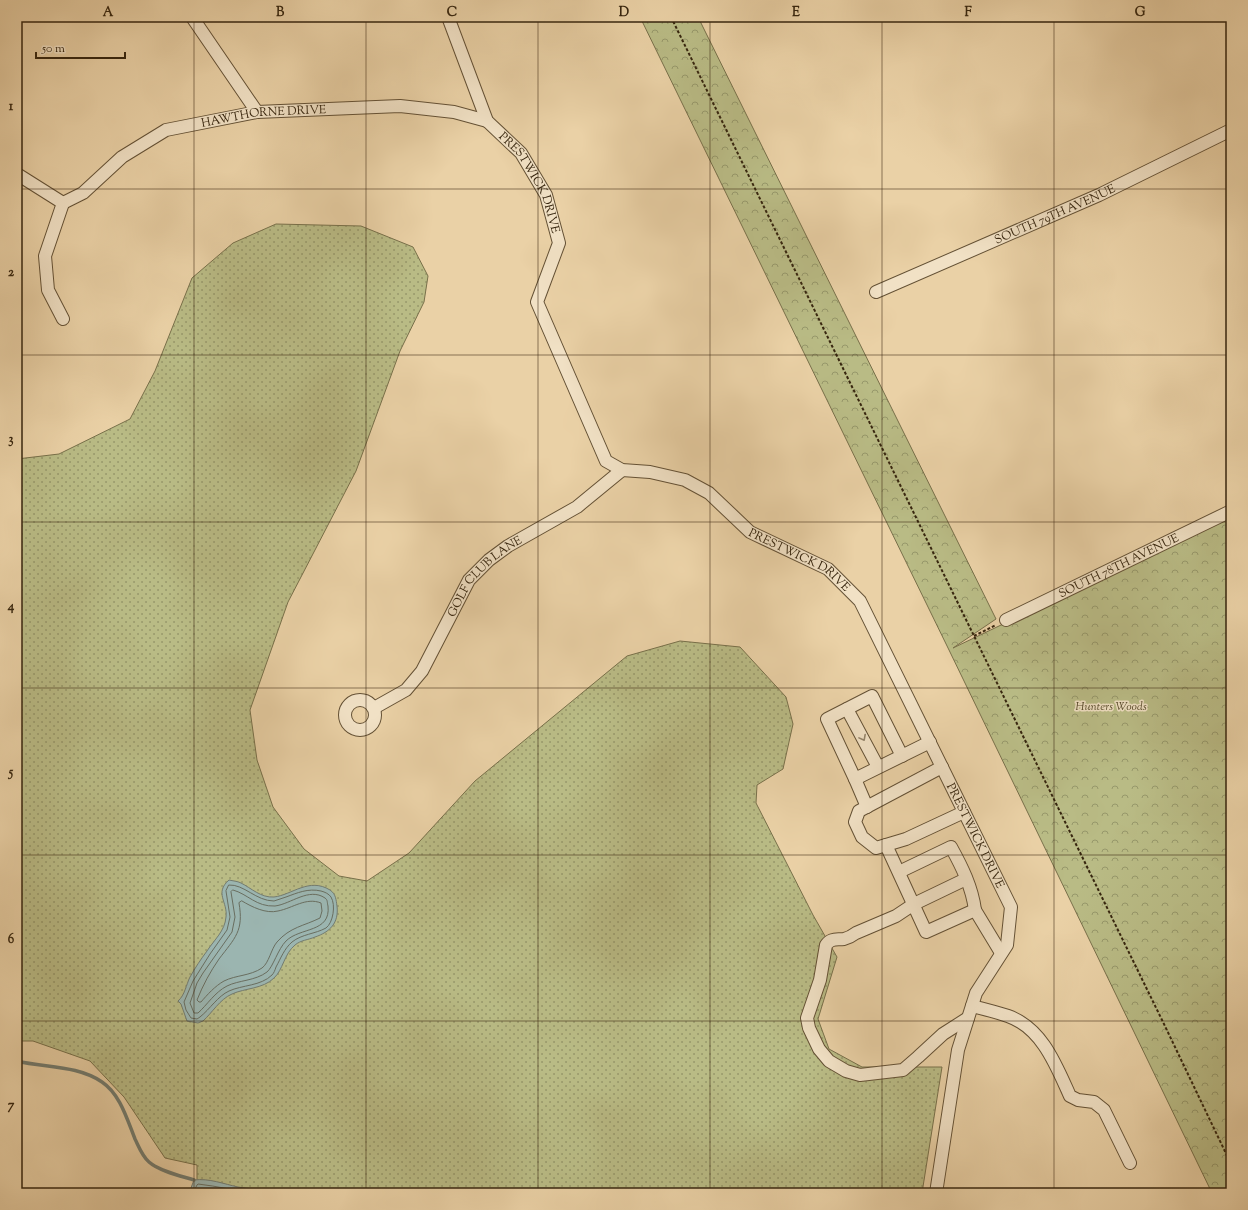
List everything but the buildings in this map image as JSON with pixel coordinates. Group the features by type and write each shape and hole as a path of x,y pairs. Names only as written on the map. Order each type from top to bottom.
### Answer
{"street":[{"path":"192,17 257,112"},
{"name":"PRESTWICK DRIVE","path":"448,17 487,121 521,153 546,195 559,244 536,302 606,461 622,470 650,472 685,480 709,493 750,532 828,569 860,600 1011,907 1007,945 976,993 958,1050 936,1193"},
{"name":"HAWTHORNE DRIVE","path":"63,203 83,192 122,158 166,130 257,112 400,106 454,112 487,121"},
{"name":"SOUTH 79TH AVENUE","path":"876,292 1099,195 1231,130"},
{"path":"17,174 63,203 45,256 48,290 63,319"},
{"name":"GOLF CLUB LANE","path":"374,708 406,690 422,670 469,580 489,560 508,546 577,507 622,470"},
{"name":"SOUTH 78TH AVENUE","path":"1006,620 1231,510"},
{"path":"867,807 826,719 872,696 902,756"},
{"path":"847,709 878,768"},
{"path":"855,779 930,742"},
{"path":"942,767 858,811 855,822 862,837 876,848 906,839 964,812"},
{"path":"886,845 926,932 975,910"},
{"path":"899,872 951,847 974,895 975,910 1001,953"},
{"path":"966,879 914,904 896,916 850,937 832,940 829,942 826,946 820,980 807,1018 812,1035 819,1049 829,1061 846,1071 860,1075 903,1070 943,1034 968,1018"},
{"path":"972,1006 1009,1016 1028,1027 1043,1042 1070,1096 1078,1100 1094,1102 1104,1110 1130,1163"}],"path":[{"path":"671,17 1231,1164"},
{"path":"974,636 1006,620"}],"green space":[{"name":"Hunters Woods","path":"640,17 698,17 996,619 953,648 1231,515 1231,1193 1212,1193"},
{"path":"276,224 361,226 413,247 428,276 424,302 400,351 356,471 288,602 250,710 257,760 273,807 304,849 339,876 367,881 409,853 475,781 627,656 680,641 740,647 786,697 793,724 783,769 757,785 756,803 813,915 837,957 818,1019 829,1049 862,1067 942,1067 922,1193 197,1193 197,1165 165,1158 124,1097 90,1061 33,1041 17,1041 17,459 59,454 130,419 155,371 192,278 233,243"}],"water":[{"path":"229,880 240,882 260,894 269,897 281,896 308,886 322,886 330,890 335,895 337,917 332,926 325,932 295,945 288,953 280,971 270,982 228,996 203,1021 198,1023 187,1021 181,1004 178,1001 184,993 194,970 224,927 226,912 222,889"},
{"path":"194,1180 211,1181 272,1193 189,1193"}],"waterway":[{"path":"17,1061 72,1070 102,1082 114,1093 126,1115 139,1148 147,1160 164,1171 194,1180"}]}
